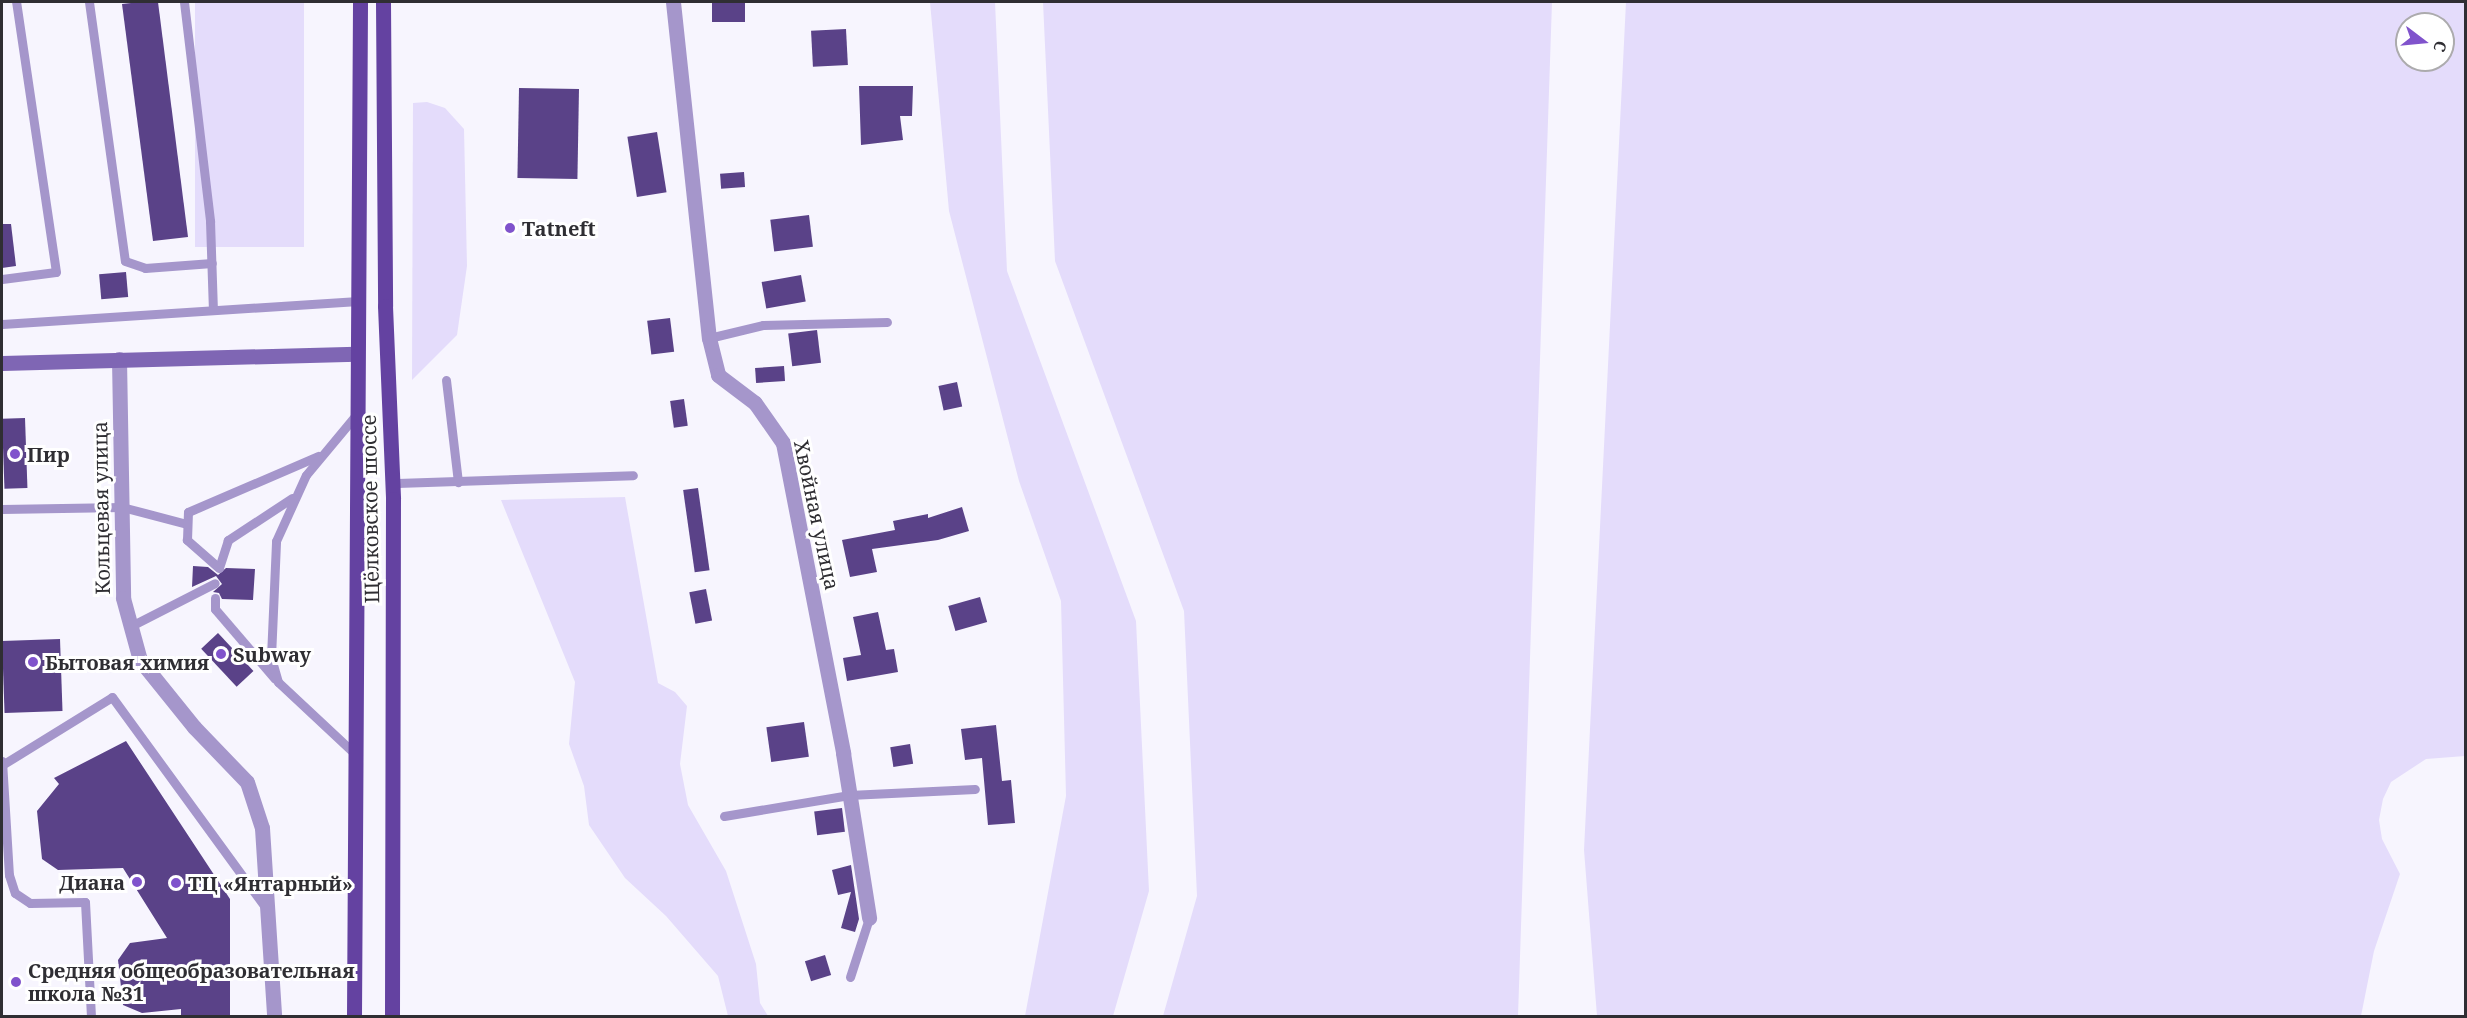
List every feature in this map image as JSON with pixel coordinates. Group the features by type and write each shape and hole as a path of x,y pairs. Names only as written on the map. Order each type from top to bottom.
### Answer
{"main road":[{"name":"Щёлковское шоссе","path":"354,1017 355,416 360,2"},
{"name":"Щёлковское шоссе","path":"383,2 385,306 393,499 392,1017"}],"street":[{"name":"Хвойная улица","path":"673,2 710,338 718,375 755,403 783,443 849,795 869,918"},
{"path":"2,363 119,358 357,354"},
{"name":"Кольцевая улица","path":"119,358 123,598 140,660 194,727 247,782 262,828 274,1017"}],"lane":[{"path":"2,279 56,272 16,2"},
{"path":"89,2 125,261 145,268 212,263"},
{"path":"184,2 212,263 213,310"},
{"path":"2,324 358,301"},
{"path":"710,338 763,325 887,322"},
{"path":"446,380 458,483"},
{"path":"278,682 271,657 276,541 292,498 320,455 355,416"},
{"path":"292,498 228,540 219,568 187,540 188,513 320,455"},
{"path":"398,483 633,476"},
{"path":"2,509 122,507 187,524"},
{"path":"131,626 215,583"},
{"path":"215,598 215,609 278,682 354,753"},
{"path":"91,1017 86,902 30,903 15,893 9,875 2,764 112,697 267,909"},
{"path":"724,816 849,795 975,789"},
{"path":"850,977 869,918"}],"shaded area":[{"path":"195,2 304,2 304,247 195,247"},
{"path":"930,2 995,2 1007,271 1136,621 1149,891 1113,1016 1025,1016 1066,796 1061,601 1019,481 949,211"},
{"path":"1043,2 1552,2 1518,1016 1163,1016 1197,896 1184,611 1055,261"},
{"path":"1626,2 2465,2 2465,756 2426,759 2391,782 2383,799 2379,820 2382,839 2400,874 2374,951 2361,1016 1597,1016 1584,850"},
{"path":"427,102 445,108 464,129 467,266 457,335 412,380 413,103"},
{"path":"625,497 658,683 675,692 687,706 680,764 688,805 726,871 756,964 760,1003 768,1016 728,1016 718,976 666,916 625,878 589,825 584,786 569,744 575,682 501,500"}],"building":[{"path":"158,2 188,237 153,241 122,4"},
{"path":"712,2 745,2 745,22 712,22"},
{"path":"846,29 848,65 813,67 811,31"},
{"path":"859,86 913,86 912,116 900,116 903,140 861,145"},
{"path":"519,88 579,89 577,179 517,178"},
{"path":"657,132 667,192 637,197 627,137"},
{"path":"744,172 745,187 721,189 720,174"},
{"path":"809,215 813,247 774,252 770,220"},
{"path":"2,224 11,224 16,266 2,268"},
{"path":"126,272 128,297 101,299 99,274"},
{"path":"801,275 806,302 766,309 762,282"},
{"path":"670,318 674,352 651,355 647,321"},
{"path":"817,330 821,363 792,366 788,334"},
{"path":"784,366 785,381 756,383 755,368"},
{"path":"957,382 962,406 944,410 938,386"},
{"path":"684,399 688,426 674,428 670,401"},
{"path":"25,418 27,488 4,489 2,419"},
{"path":"698,488 710,570 695,572 683,490"},
{"path":"962,507 969,531 938,540 872,549 877,572 850,577 842,540 895,530 893,521 928,514 928,518"},
{"path":"193,566 208,567 218,575 226,568 255,569 253,600 222,599 219,593 213,592 222,584 216,576 192,587"},
{"path":"706,589 712,620 695,624 689,592"},
{"path":"980,597 987,622 955,631 948,606"},
{"path":"878,612 886,650 894,649 898,672 847,681 843,658 861,655 853,617"},
{"path":"218,633 253,671 237,687 201,649"},
{"path":"60,639 63,711 5,713 2,641"},
{"path":"804,722 809,757 771,762 766,727"},
{"path":"996,725 1002,781 1011,780 1015,823 988,825 982,758 965,760 961,729"},
{"path":"126,741 230,899 230,1017 181,1017 181,1009 142,1013 123,1005 118,960 130,943 167,938 123,868 58,870 42,859 37,811 59,784 54,778"},
{"path":"910,744 913,764 893,767 890,747"},
{"path":"842,808 845,832 817,835 814,811"},
{"path":"851,865 859,919 855,932 841,928 851,892 838,895 832,870"},
{"path":"825,955 831,975 811,981 805,961"}],"place":[{"name":"Tatneft","path":"510,228"},
{"name":"Пир","path":"15,454"},
{"name":"Subway","path":"221,654"},
{"name":"Бытовая химия","path":"33,662"},
{"name":"Диана","path":"137,882"},
{"name":"ТЦ «Янтарный»","path":"176,883"},
{"name":"Средняя общеобразовательная школа №31","path":"16,982"}]}
